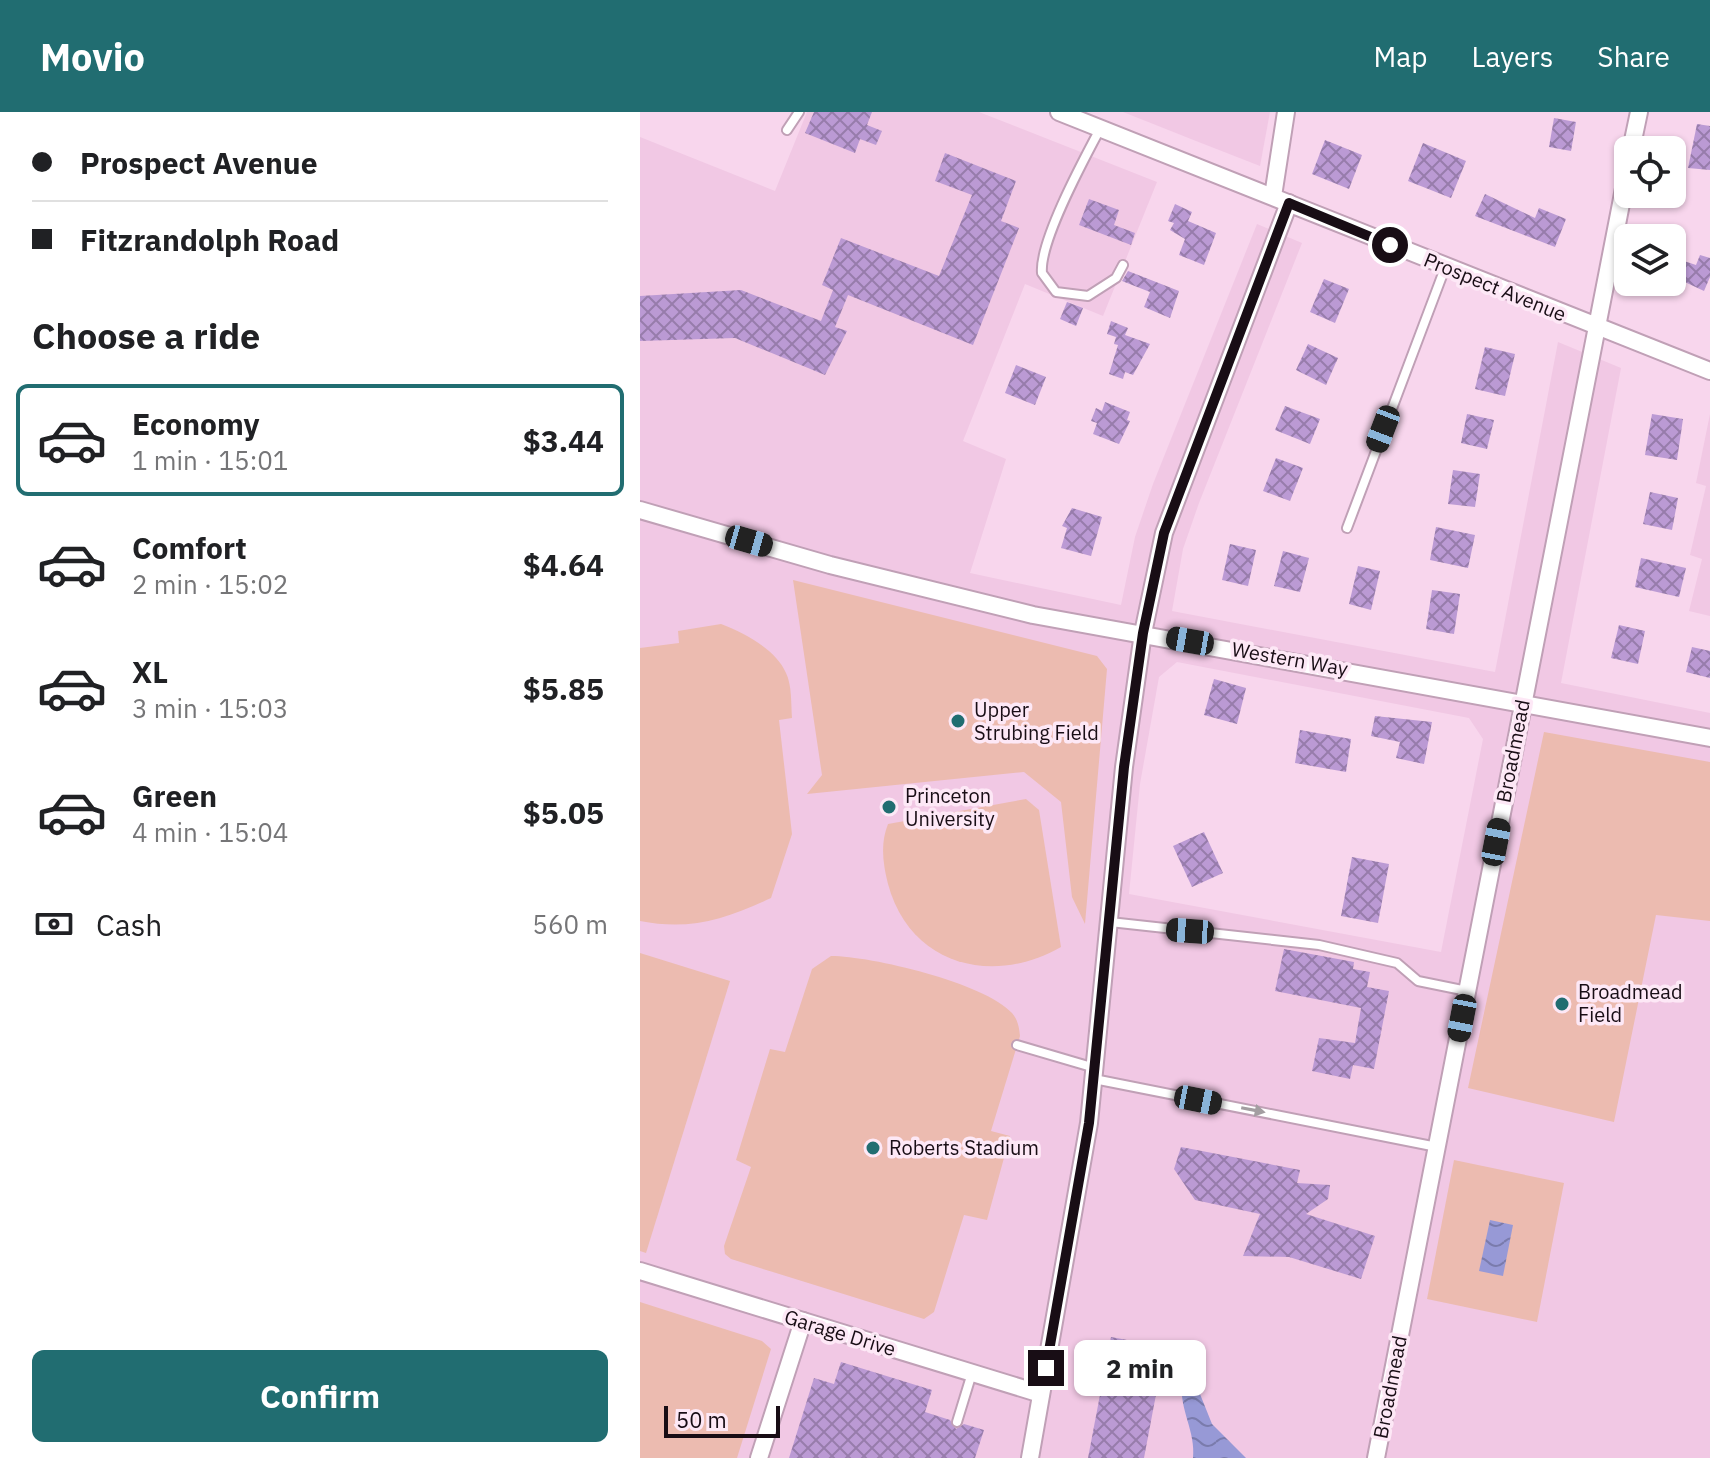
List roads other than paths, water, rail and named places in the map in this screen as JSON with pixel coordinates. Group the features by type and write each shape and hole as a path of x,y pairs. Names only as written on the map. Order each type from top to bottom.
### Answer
{"street":[{"name":"Prospect Avenue","path":"1059,112 1710,371"},
{"path":"1273,196 1286,112"},
{"path":"1634,136 1639,112"},
{"path":"1030,1458 1094,1073 1124,767 1143,633 1164,533 1289,203"},
{"name":"Broadmead","path":"1376,1458 1620,208"},
{"name":"Western Way","path":"640,510 830,565 1033,615 1710,738"},
{"name":"Garage Drive","path":"640,1271 1041,1394"},
{"path":"759,1458 803,1321"}],"lane":[{"path":"787,130 799,112"},
{"path":"1100,128 1059,215 1046,249 1042,273 1056,292 1088,296 1116,278 1123,265"},
{"path":"1347,528 1445,268"},
{"path":"1110,922 1319,945 1397,963 1418,981 1467,991"},
{"path":"1017,1045 1094,1073 1437,1147"},
{"path":"957,1422 972,1373"}],"water":[{"path":"1490,1220 1513,1225 1503,1276 1479,1271"},
{"path":"1188,1378 1194,1379 1212,1424 1246,1458 1193,1458 1182,1393 1182,1383"}],"place":[{"name":"Upper Strubing Field","path":"958,721"},
{"name":"Princeton University","path":"889,807"},
{"name":"Broadmead Field","path":"1562,1004"},
{"name":"Roberts Stadium","path":"873,1148"}]}
